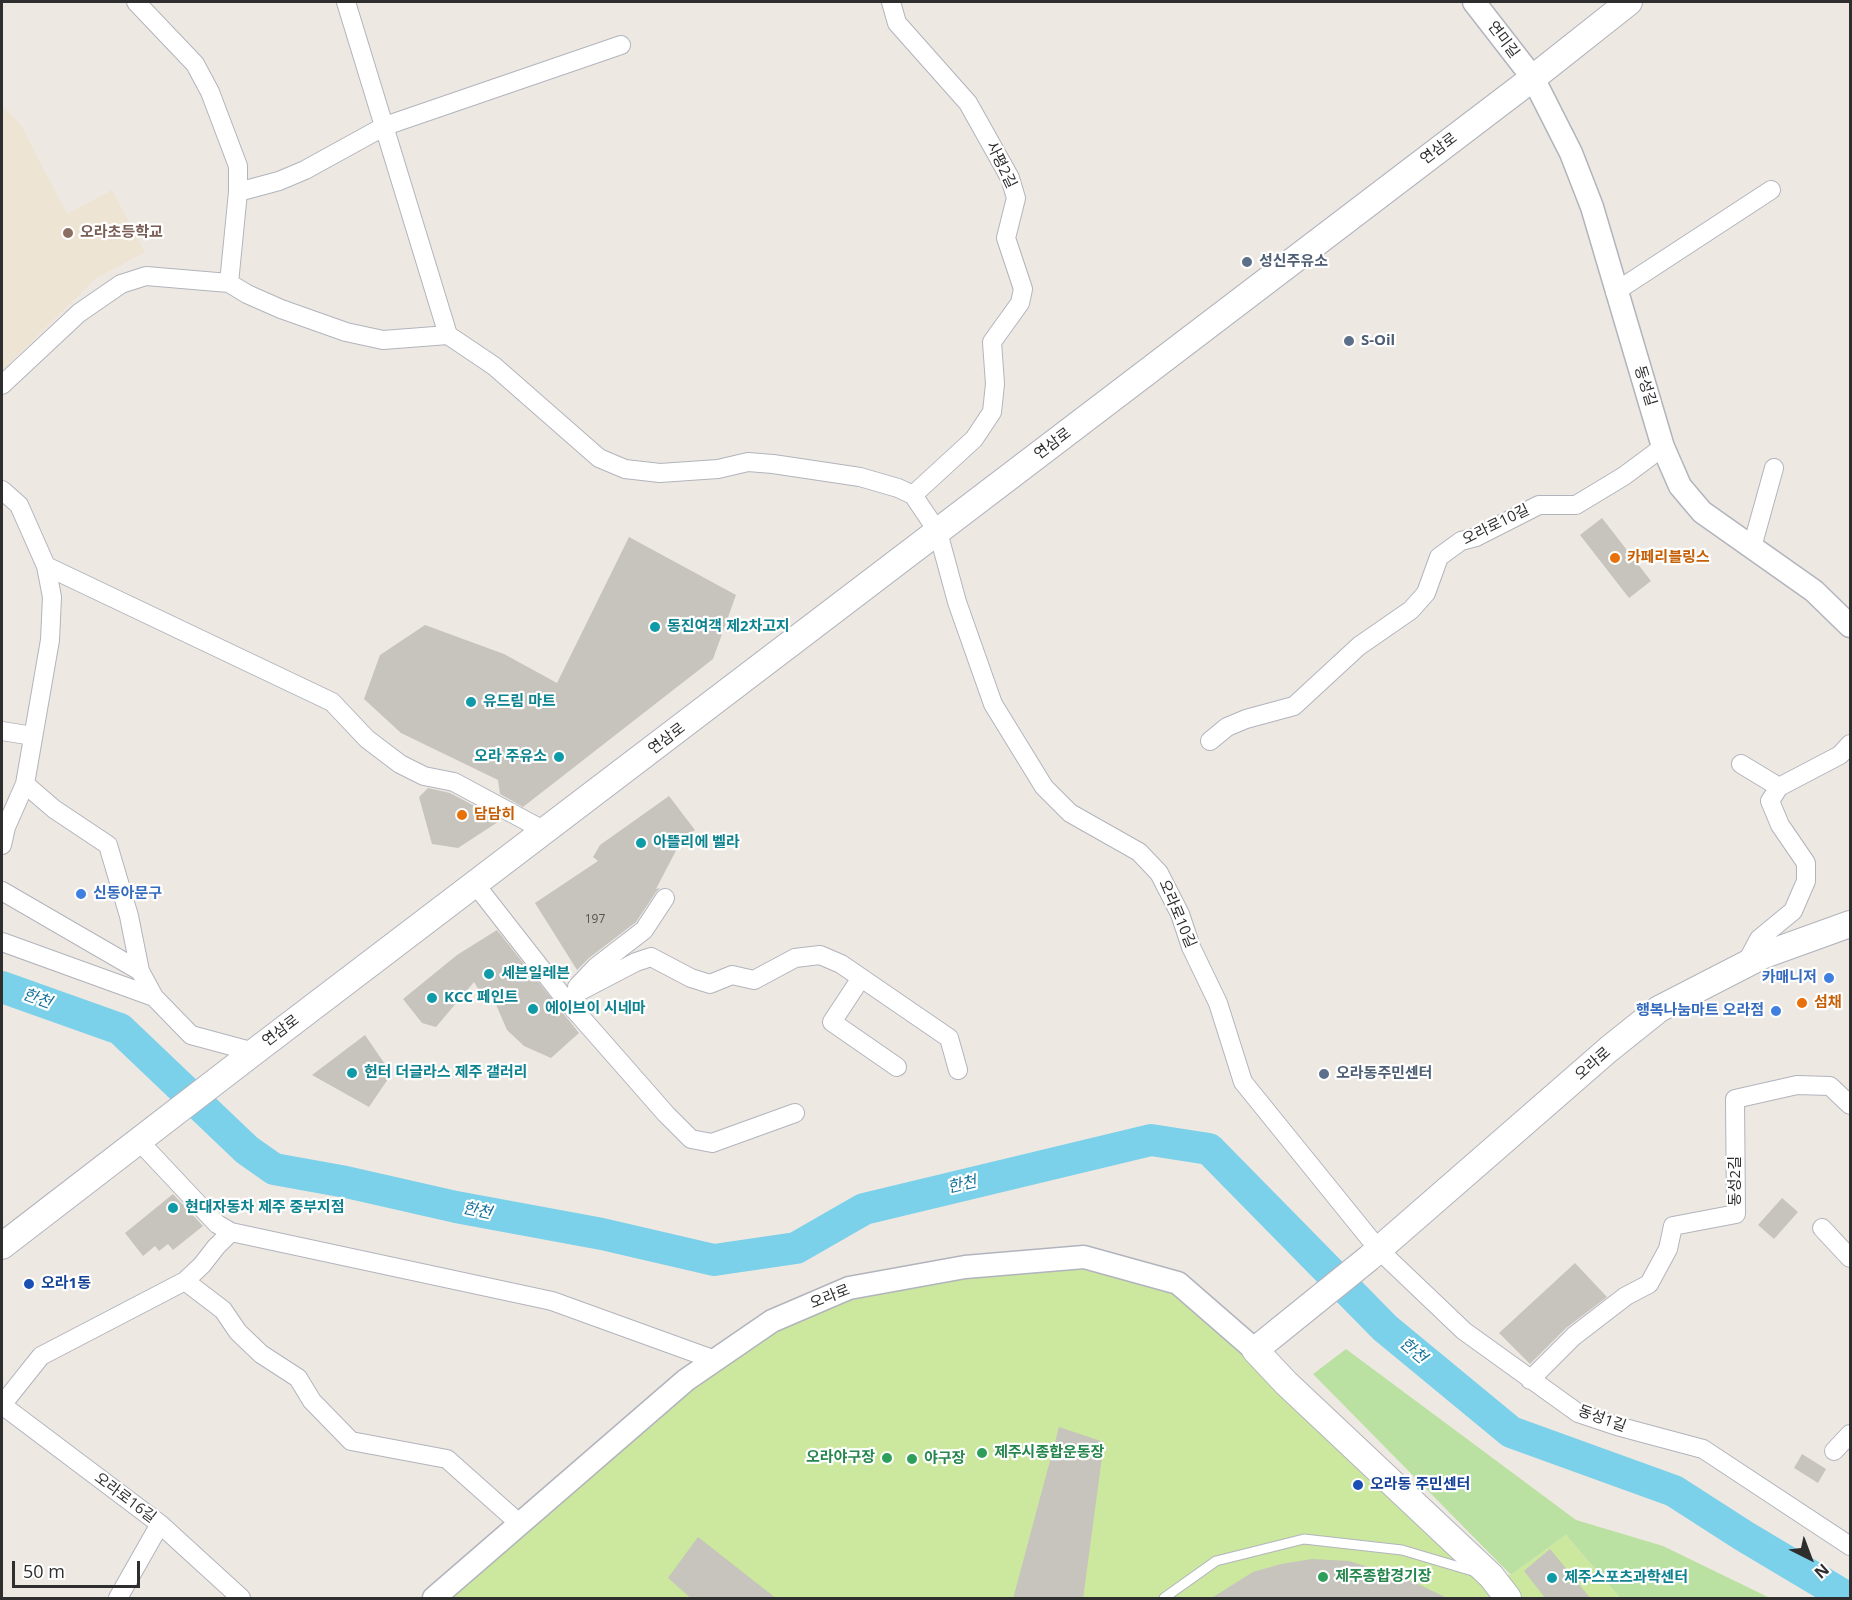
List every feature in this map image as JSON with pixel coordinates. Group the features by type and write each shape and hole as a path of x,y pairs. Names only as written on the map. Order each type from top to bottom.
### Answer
{"main road":[{"name":"연삼로","path":"141,1138 1533,78 1629,2"},
{"name":"오라로","path":"1255,1350 1374,1254 1609,1049 1659,1009 1764,955 1851,924"},
{"path":"2,1246 141,1138"},
{"path":"1255,1350 1286,1383 1491,1576 1508,1599"}],"street":[{"path":"136,2 195,64 210,92 238,166 238,192 229,283"},
{"path":"346,2 448,336"},
{"name":"사평2길","path":"891,2 897,23 968,103 1010,178 1016,198 1006,238 1023,289 1020,303 992,342 995,384 992,412 974,439 913,495"},
{"name":"연미길","path":"1474,2 1533,78"},
{"path":"238,192 279,181 305,170 385,126 621,45"},
{"name":"동성길","path":"1533,78 1571,153 1592,207 1615,292 1663,447 1680,486 1702,512 1814,591 1851,626"},
{"path":"1615,292 1771,190"},
{"path":"2,385 79,313 121,284 146,276 229,283 247,294 346,332 383,340 448,336 494,366 598,458 625,469 660,473 718,469 748,462 773,464 860,477 898,488 913,495"},
{"name":"오라로10길","path":"1210,741 1227,727 1236,723 1294,706 1359,646 1411,610 1426,592 1439,557 1461,541 1476,537 1539,505 1576,505 1624,476 1663,447"},
{"path":"1752,547 1774,468"},
{"path":"2,490 19,505 46,566 52,597 50,640 25,784 6,827 2,844"},
{"name":"오라로10길","path":"913,495 938,532 957,602 993,704 1044,787 1070,813 1139,852 1159,873 1180,914 1191,947 1218,1003 1243,1082 1374,1254"},
{"path":"46,566 332,702 367,739 400,764 424,776 454,782 545,831"},
{"path":"2,731 33,736"},
{"path":"1744,966 1759,939 1793,911 1806,881 1806,862 1780,825 1770,801 1779,787 1840,755 1851,744"},
{"path":"1741,764 1779,787"},
{"path":"25,784 54,809 108,845 129,916 140,971 154,997 191,1035 254,1052"},
{"path":"475,884 565,999 666,1114 691,1139 712,1143 795,1113"},
{"path":"2,891 140,971"},
{"path":"565,999 596,968 644,930 665,898"},
{"path":"2,942 154,997"},
{"path":"565,999 636,962 651,957 690,978 710,984 732,975 754,980 795,958 820,955 841,964 949,1038 958,1070"},
{"path":"861,978 832,1022 897,1067"},
{"name":"동성2길","path":"1530,1380 1574,1336 1626,1296 1649,1284 1668,1249 1673,1226 1736,1214 1735,1099 1797,1085 1830,1086 1851,1105"},
{"path":"141,1138 218,1224 231,1232 552,1301 715,1360"},
{"path":"1822,1228 1851,1258"},
{"path":"2,1405 40,1356 185,1281 231,1232"},
{"name":"동성1길","path":"1374,1254 1464,1331 1578,1413 1703,1449 1851,1546"},
{"name":"오라로","path":"434,1599 686,1380 772,1321 849,1288 965,1268 1084,1257 1178,1283 1255,1350"},
{"path":"185,1281 223,1310 238,1332 261,1354 297,1378 312,1401 351,1441 447,1459 520,1524"},
{"name":"오라로16길","path":"2,1405 160,1524 241,1599"},
{"path":"1834,1451 1851,1434"},
{"path":"118,1599 160,1524"}],"lane":[{"path":"1164,1599 1216,1561 1304,1539 1402,1550 1491,1576"}],"shaded area":[{"name":"오라초등학교","path":"2,106 21,125 67,214 112,190 145,252 95,279 2,371"}],"green space":[{"name":"제주시종합운동장","path":"1084,1257 1178,1283 1491,1576 1511,1575 1566,1535 1620,1598 438,1598 699,1371 849,1288"},
{"path":"1346,1349 1576,1520 1663,1546 1770,1598 1620,1598 1566,1535 1511,1575 1313,1374"}],"building":[{"name":"카페리블링스","path":"1602,518 1651,581 1629,598 1580,535"},
{"path":"629,537 736,595 713,659 523,807 500,794 498,780 401,733 364,699 380,655 425,625 504,654 557,683"},
{"name":"담담히","path":"428,788 450,793 501,820 458,848 432,844 419,797"},
{"path":"669,796 695,830 681,841 656,889 660,888 636,922 577,970 535,903 598,861 593,857 600,845"},
{"path":"497,930 579,1033 551,1058 524,1046 507,1030 490,991 483,997 474,982 436,1027 422,1023 403,999 457,955"},
{"name":"헌터 더글라스 제주 갤러리","path":"365,1035 389,1070 388,1079 369,1107 312,1075"},
{"name":"현대자동차 제주 중부지점","path":"173,1194 203,1226 173,1250 168,1244 159,1251 155,1246 143,1256 125,1233"},
{"path":"1782,1198 1798,1212 1774,1239 1758,1225"},
{"path":"1575,1263 1607,1297 1566,1328 1530,1364 1499,1333"},
{"path":"1059,1427 1104,1442 1083,1599 1013,1599"},
{"path":"1802,1454 1826,1469 1818,1483 1794,1468"},
{"path":"698,1537 777,1599 692,1599 668,1578"},
{"name":"제주스포츠과학센터","path":"1550,1549 1591,1599 1546,1599 1524,1571"},
{"name":"제주종합경기장","path":"1312,1559 1349,1561 1414,1582 1449,1599 1210,1599 1253,1572"}],"waterway":[{"name":"한천","path":"2,987 120,1029 247,1150 274,1169 346,1182 456,1207 602,1234 714,1260 796,1248 864,1209 1151,1140 1209,1149 1385,1328 1511,1432 1674,1491 1848,1598"}],"place":[{"name":"오라초등학교","path":"68,233"},
{"name":"성신주유소","path":"1247,262"},
{"name":"S-Oil","path":"1349,341"},
{"name":"카페리블링스","path":"1615,558"},
{"name":"동진여객 제2차고지","path":"655,627"},
{"name":"유드림 마트","path":"471,702"},
{"name":"오라 주유소","path":"559,757"},
{"name":"담담히","path":"462,815"},
{"name":"아뜰리에 벨라","path":"641,843"},
{"name":"신동아문구","path":"81,894"},
{"name":"세븐일레븐","path":"489,974"},
{"name":"카매니저","path":"1829,978"},
{"name":"KCC 페인트","path":"432,998"},
{"name":"섬채","path":"1802,1003"},
{"name":"에이브이 시네마","path":"533,1009"},
{"name":"행복나눔마트 오라점","path":"1776,1011"},
{"name":"헌터 더글라스 제주 갤러리","path":"352,1073"},
{"name":"오라동주민센터","path":"1324,1074"},
{"name":"현대자동차 제주 중부지점","path":"173,1208"},
{"name":"오라1동","path":"29,1284"},
{"name":"제주시종합운동장","path":"982,1453"},
{"name":"오라야구장","path":"887,1458"},
{"name":"야구장","path":"912,1459"},
{"name":"오라동 주민센터","path":"1358,1485"},
{"name":"제주종합경기장","path":"1323,1577"},
{"name":"제주스포츠과학센터","path":"1552,1578"}]}
